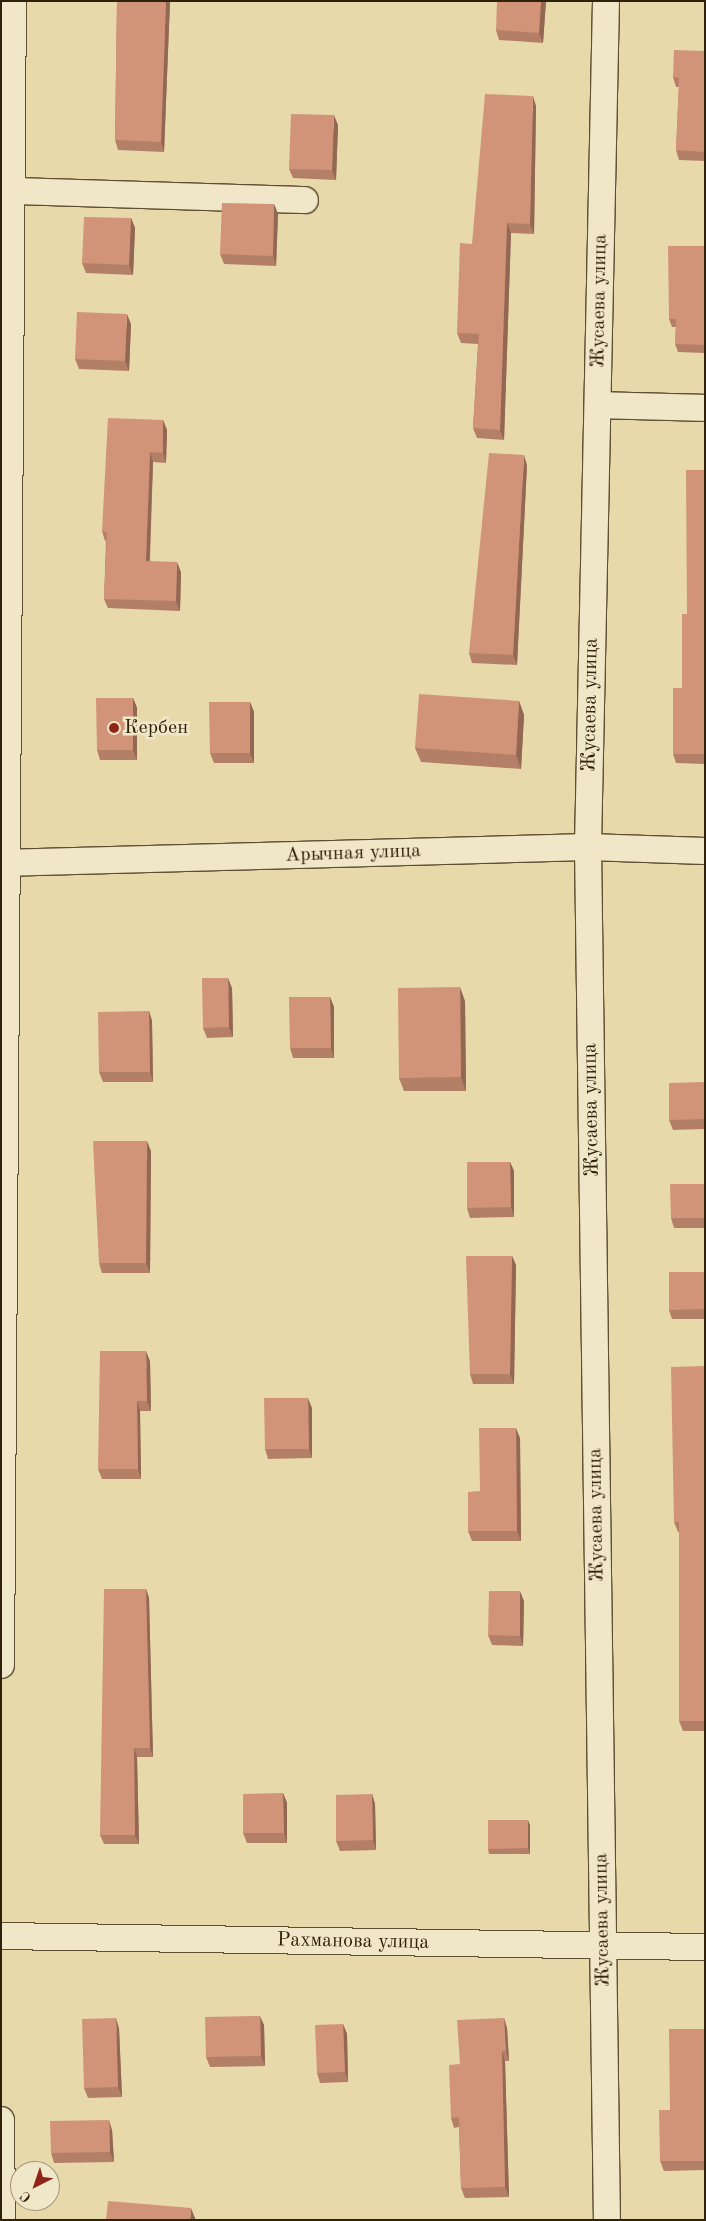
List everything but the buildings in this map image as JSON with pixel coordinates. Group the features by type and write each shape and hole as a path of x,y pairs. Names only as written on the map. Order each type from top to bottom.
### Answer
{"street":[{"path":"1,1665 3,863 13,1"},
{"name":"Жусаева улица","path":"606,1 588,847 607,2220"},
{"path":"12,191 305,200"},
{"path":"598,405 705,408"},
{"name":"Арычная улица","path":"3,863 588,847 705,851"},
{"name":"Рахманова улица","path":"1,1936 603,1947 705,1947"},
{"path":"1,2120 2,2220"}],"place":[{"name":"Кербен","path":"114,728"}]}
